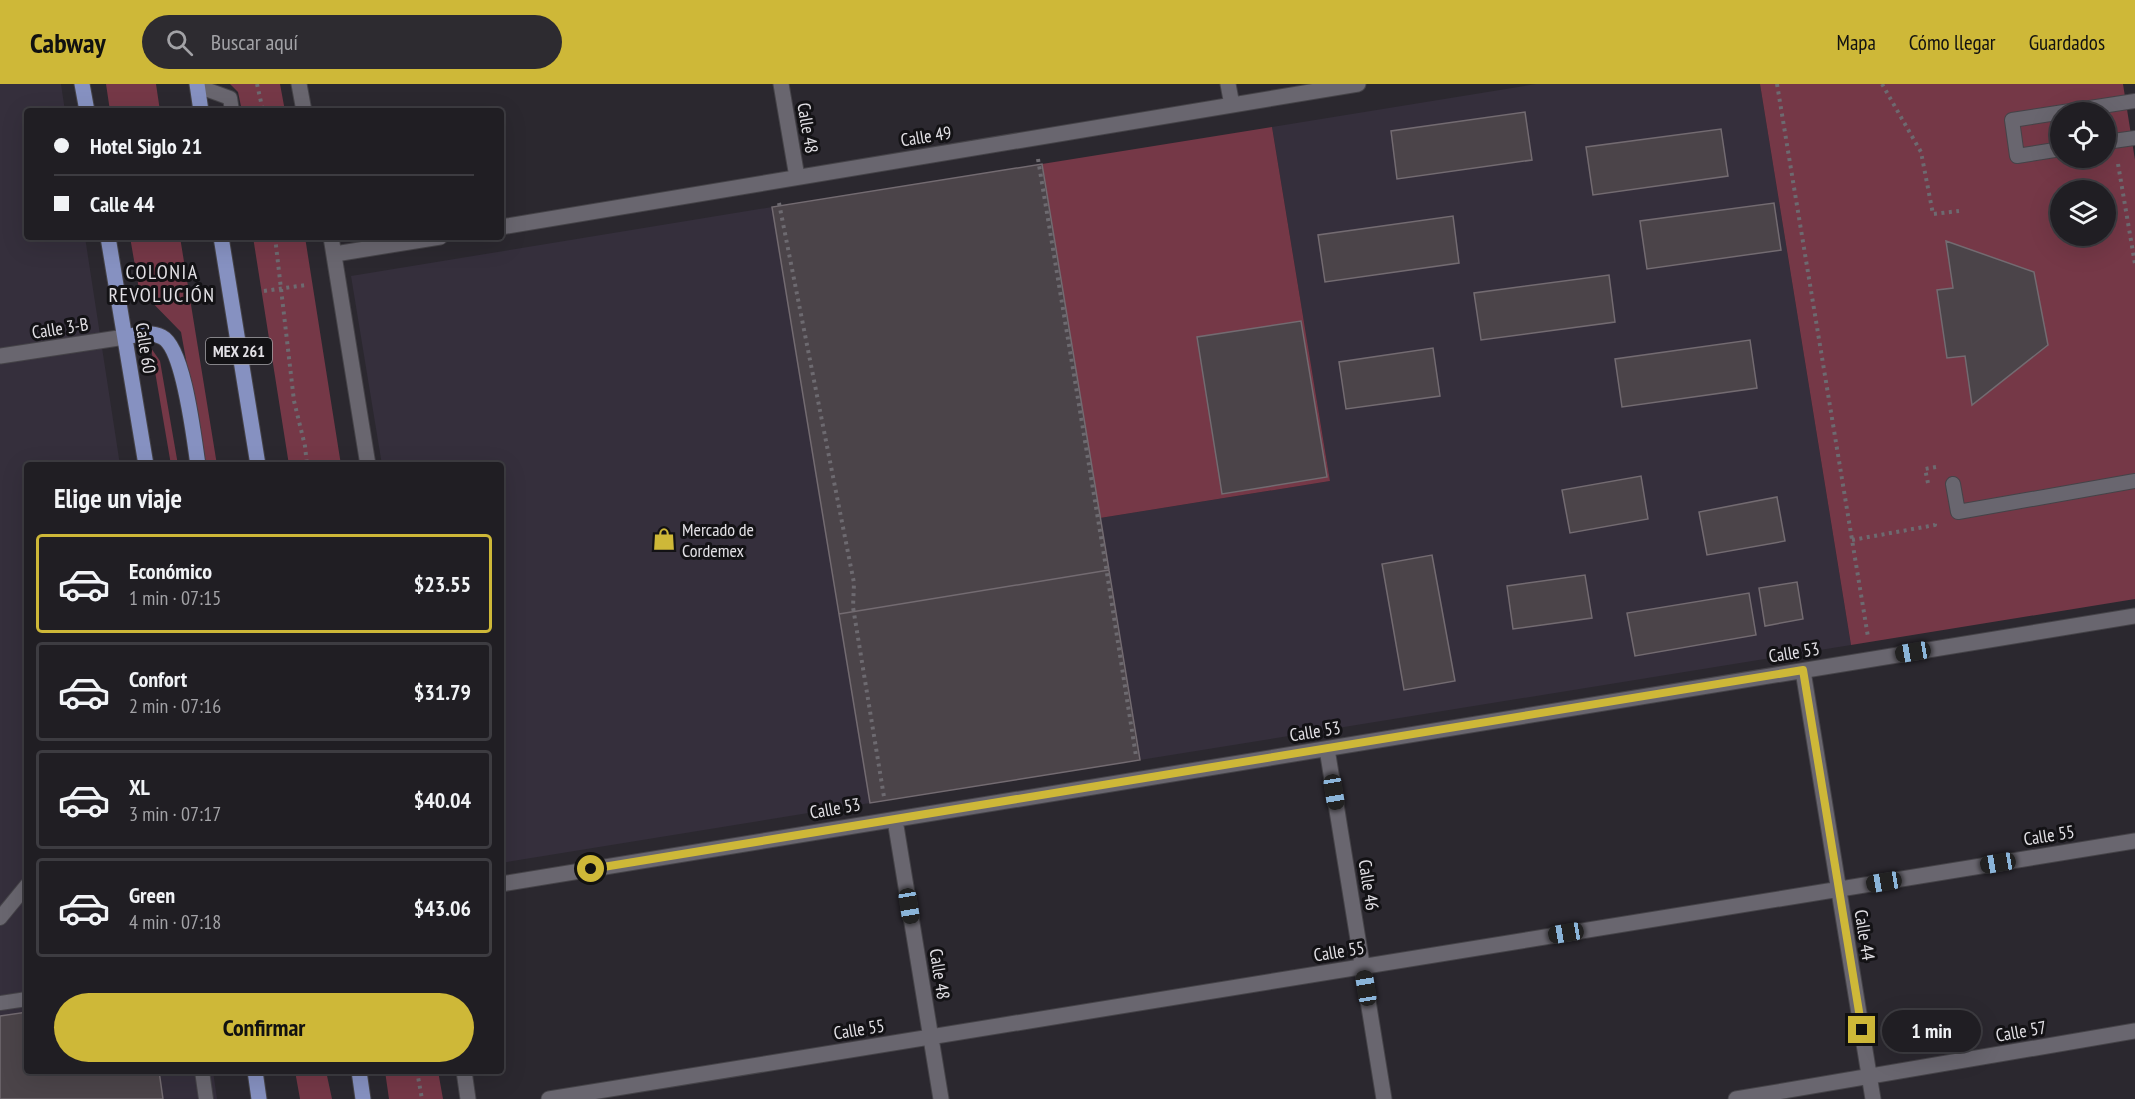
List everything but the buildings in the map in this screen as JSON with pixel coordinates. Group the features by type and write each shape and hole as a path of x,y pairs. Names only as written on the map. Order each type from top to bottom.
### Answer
{"main road":[{"path":"82,84 86,108"},
{"path":"197,85 201,108"},
{"name":"Calle 60","path":"109,240 146,462"},
{"name":"MEX 261","path":"221,240 258,462"},
{"path":"125,337 151,333 163,337 169,343 180,364 197,462"},
{"path":"255,1074 259,1099"},
{"path":"359,1074 363,1099"}],"street":[{"path":"299,84 303,108"},
{"name":"Calle 48","path":"781,84 797,177"},
{"path":"1228,84 1232,105"},
{"name":"Calle 49","path":"504,226 1358,84"},
{"path":"332,240 368,462"},
{"path":"335,254 421,240"},
{"name":"Calle 3-B","path":"0,357 125,337"},
{"name":"Calle 53","path":"504,884 2135,616"},
{"name":"Calle 44","path":"1803,670 1873,1099"},
{"name":"Calle 46","path":"1327,748 1384,1099"},
{"name":"Calle 48","path":"889,820 941,1099"},
{"name":"Calle 55","path":"549,1099 2135,841"},
{"name":"Calle 57","path":"1736,1099 2135,1031"},
{"path":"464,1074 468,1099"}],"lane":[{"path":"197,85 230,98 232,108"},
{"path":"2116,104 2135,101"},
{"path":"2050,114 2012,120 2017,156 2050,151"},
{"path":"2116,141 2135,138"},
{"path":"1953,484 1958,512 2135,481"},
{"path":"0,918 24,889"},
{"path":"0,1003 24,999"},
{"path":"202,1074 206,1099"}],"path":[{"path":"257,84 262,108"},
{"path":"1777,84 1868,638"},
{"path":"1882,84 1921,152 1933,214 1959,211"},
{"path":"1034,138 1107,567 1139,780"},
{"path":"2118,158 2135,264"},
{"path":"775,181 854,584 853,607 886,810 882,812 889,820"},
{"path":"275,240 294,401 307,462"},
{"path":"264,291 306,285"},
{"path":"1929,491 1925,469 1946,465"},
{"path":"1852,540 1935,525 1934,514"},
{"path":"418,1074 422,1099"}],"shaded area":[{"path":"0,84 61,84 65,108 24,108 24,240 85,240 120,462 24,462 24,1074 213,1074 217,1099 0,1099"},
{"path":"106,84 156,84 160,108 110,108"},
{"path":"230,84 280,84 284,108 241,108 238,92"},
{"path":"1536,84 1760,84 1851,645 1140,760 1100,518 1330,481 1272,127"},
{"path":"1760,84 2123,84 2135,160 2135,599 1851,645"},
{"path":"1272,127 1330,481 1100,518 1042,164"},
{"name":"Mercado de Cordemex","path":"772,207 870,803 504,863 504,462 382,462 351,276"},
{"path":"131,240 180,240 217,462 204,462 181,332 139,289"},
{"path":"253,240 305,240 341,462 289,462"},
{"path":"151,348 160,361 177,462 170,462"},
{"path":"296,1074 327,1074 332,1099 300,1099"},
{"path":"385,1074 439,1074 443,1099 389,1099"}],"place":[{"name":"Mercado de Cordemex","path":"664,539"}],"district":[{"name":"COLONIA REVOLUCIÓN","path":"162,284"}],"route":[{"path":"591,869 1803,670 1862,1030"}]}
